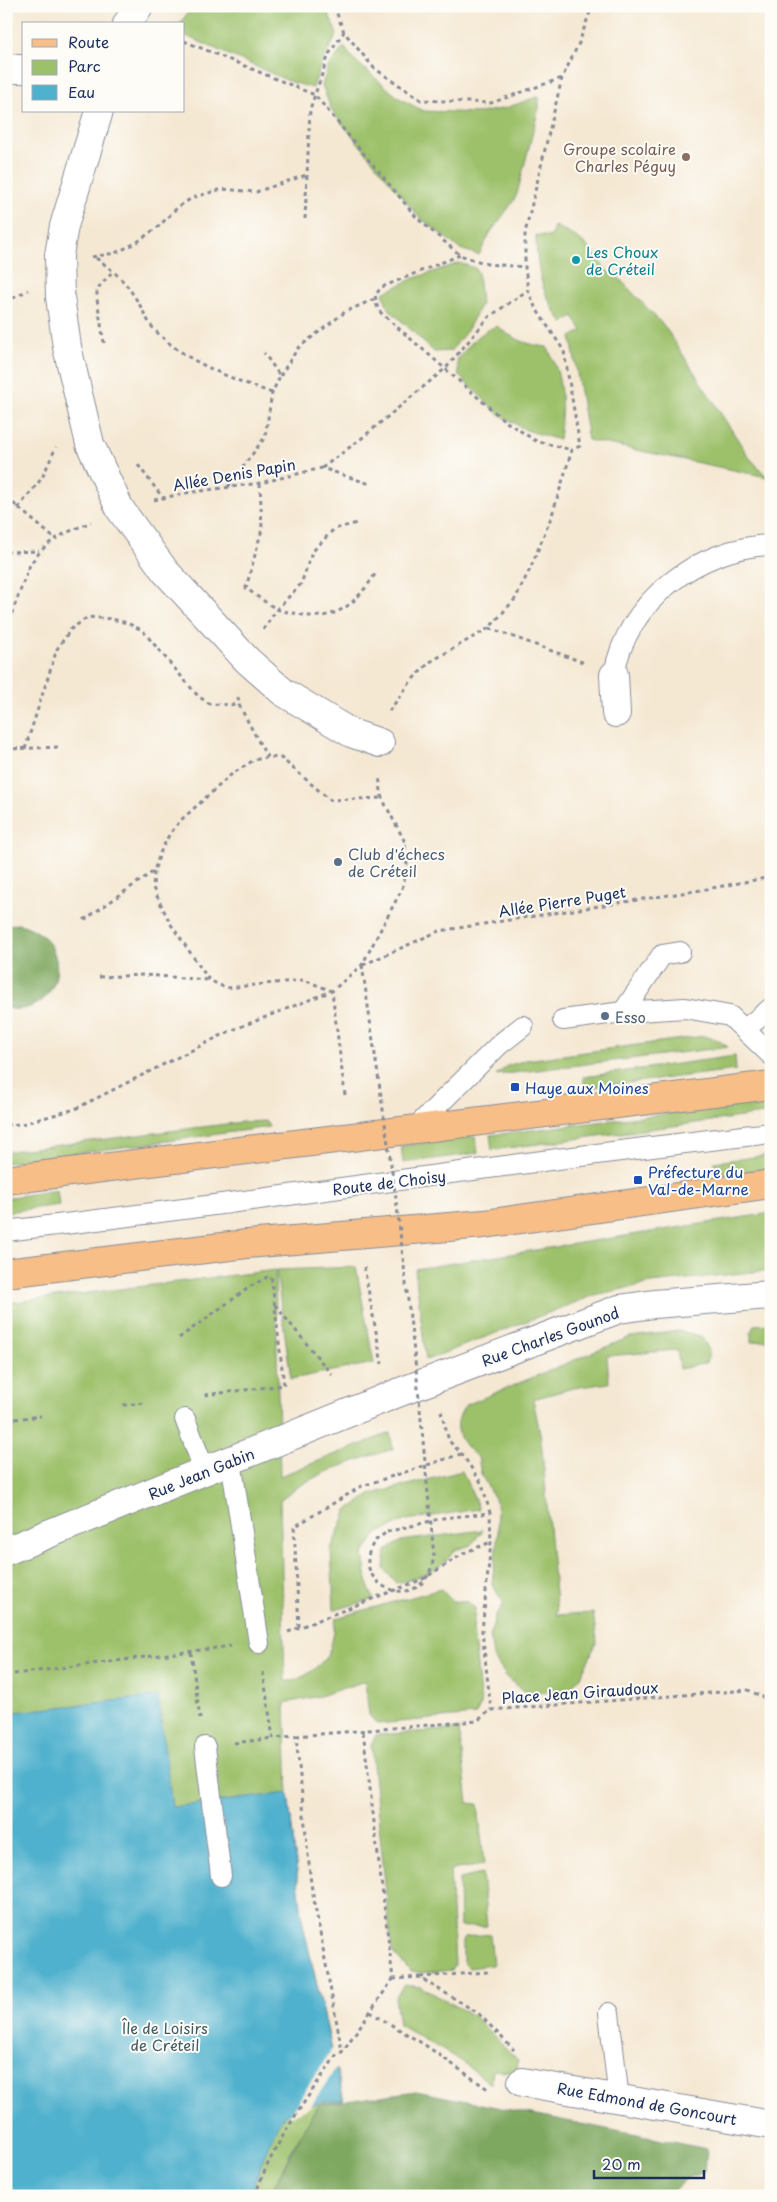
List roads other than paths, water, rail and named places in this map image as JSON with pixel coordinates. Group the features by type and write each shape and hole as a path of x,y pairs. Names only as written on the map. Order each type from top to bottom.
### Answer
{"main road":[{"path":"6,1180 771,1085"},
{"path":"6,1273 247,1244 490,1223 771,1184"}],"street":[{"path":"128,22 139,6"},
{"path":"6,69 22,69"},
{"path":"99,112 64,226 59,255 60,297 67,347 90,444 120,509 165,571 247,660 283,692 351,733 380,743"},
{"path":"614,674 616,713"},
{"name":"Rue Charles Gounod","path":"390,1383 619,1309 654,1304 763,1296"},
{"name":"Rue Jean Gabin","path":"6,1551 231,1461 390,1383"},
{"name":"Rue Edmond de Goncourt","path":"522,2082 771,2125"}],"lane":[{"path":"614,674 625,639 643,611 665,586 693,567 724,553 756,546 771,545"},
{"path":"623,1012 662,955 680,952"},
{"path":"563,1020 623,1012 685,1008 730,1016 771,1055"},
{"path":"745,1029 771,1008"},
{"path":"415,1128 500,1044 523,1026"},
{"name":"Route de Choisy","path":"6,1231 488,1170 659,1145 771,1133"},
{"path":"185,1419 205,1472"},
{"path":"231,1461 259,1643"},
{"path":"204,1747 221,1876"},
{"path":"609,2013 619,2100"}],"water":[{"path":"158,1696 172,1807 288,1793 303,1925 343,2099 300,2108 287,2114 282,2119 271,2139 250,2196 6,2196 6,1713"}],"place":[{"name":"Groupe scolaire Charles Péguy","path":"686,157"},
{"name":"Les Choux de Créteil","path":"576,260"},
{"name":"Club d'échecs de Créteil","path":"338,862"},
{"name":"Esso","path":"605,1016"},
{"name":"Haye aux Moines","path":"515,1087"},
{"name":"Préfecture du Val-de-Marne","path":"638,1180"}],"park label":[{"name":"Île de Loisirs de Créteil","path":"165,2036"}]}
